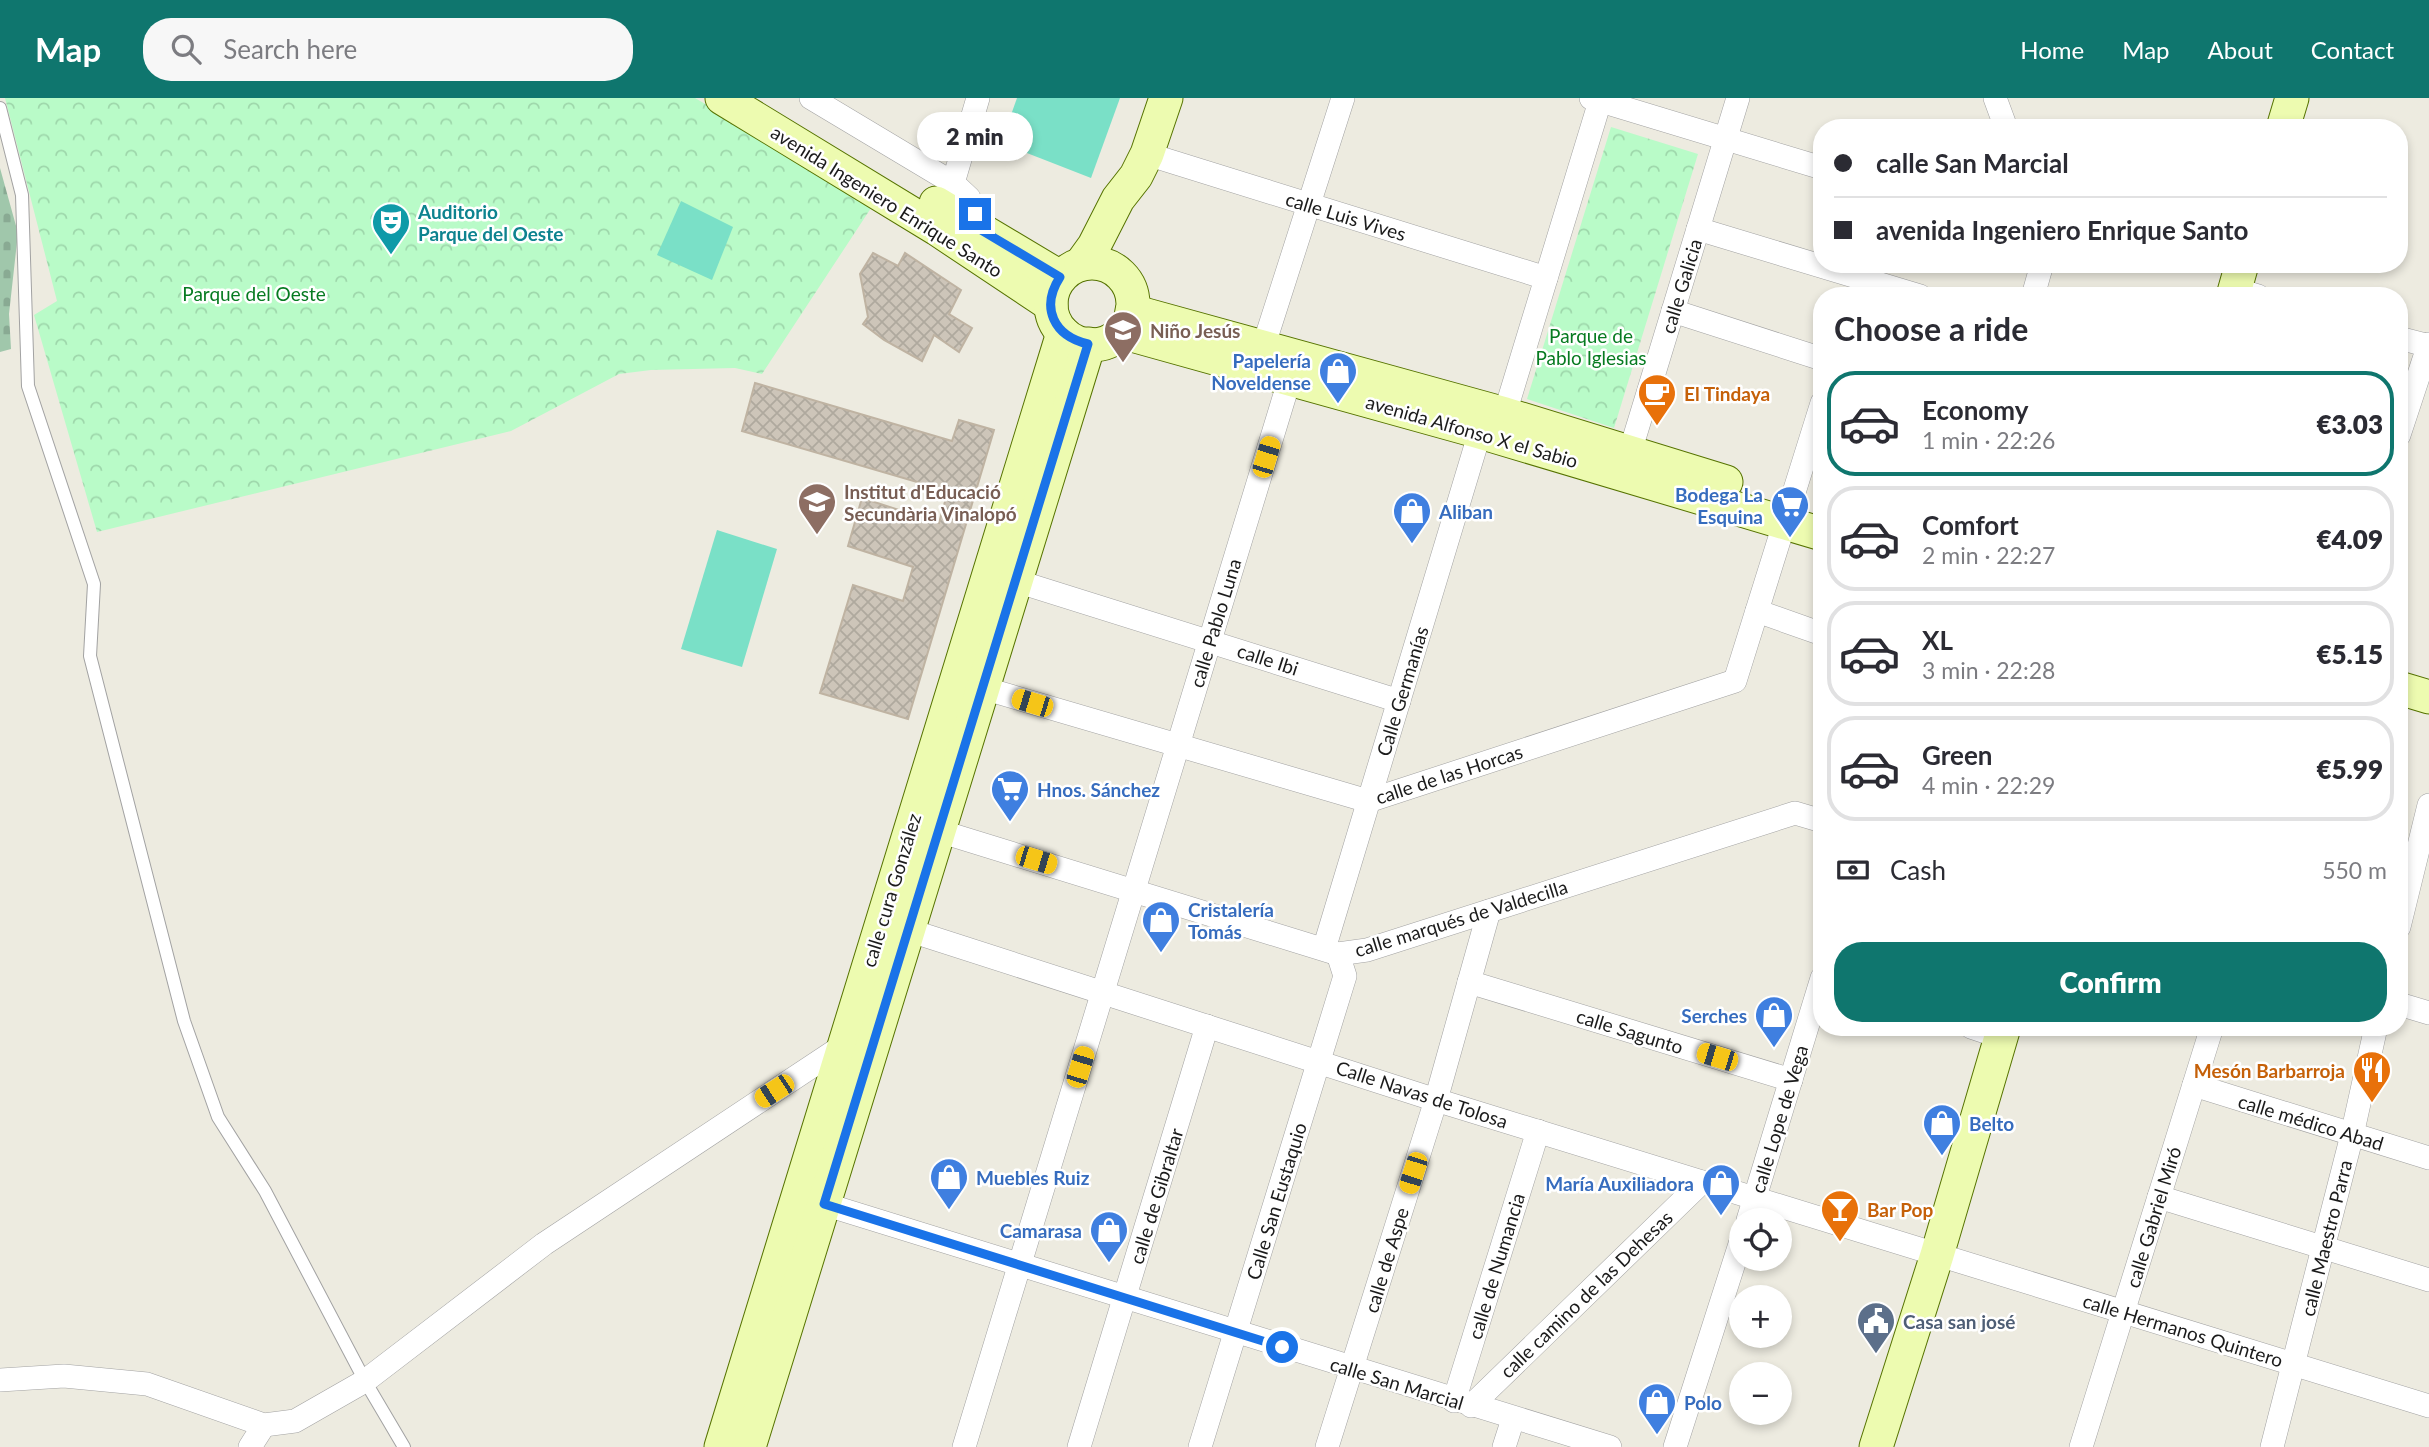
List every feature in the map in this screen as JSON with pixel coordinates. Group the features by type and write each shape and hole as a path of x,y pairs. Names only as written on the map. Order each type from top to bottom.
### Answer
{"main road":[{"name":"avenida Ingeniero Enrique Santo","path":"722,98 937,229 1069,305"},
{"name":"avenida Ingeniero Enrique Santo","path":"767,98 981,230 1069,305"},
{"name":"calle cura González","path":"1114,270 1116,251 1141,165 1166,98"},
{"path":"2286,119 2292,98"},
{"name":"calle cura González","path":"721,1447 1069,305 1118,199 1141,165"},
{"path":"1094,263 1114,270 1127,283 1132,297 1126,321 1100,344 1069,305 1094,263"},
{"name":"calle cura González","path":"749,1447 1016,581 1069,305"},
{"name":"avenida Alfonso X el Sabio","path":"1126,321 1494,428 1627,463 1787,513 1813,529"},
{"name":"avenida Alfonso X el Sabio","path":"1787,513 1813,513"},
{"path":"2408,691 2429,697"},
{"path":"2408,711 2429,717"},
{"path":"1877,1447 1937,1255 1991,1036"}],"street":[{"name":"avenida Ingeniero Enrique Santo","path":"811,98 953,183 969,198 981,230"},
{"path":"953,183 978,98"},
{"path":"1260,358 1343,98"},
{"name":"calle Galicia","path":"1627,463 1738,98"},
{"path":"1995,98 2003,119"},
{"path":"1597,99 1813,165"},
{"name":"Calle Germanías","path":"1331,952 1368,801 1399,701 1546,278 1597,99"},
{"name":"calle Luis Vives","path":"1141,165 1309,205 1546,278"},
{"path":"1698,229 1813,264"},
{"path":"1843,273 1890,287"},
{"path":"1673,311 1813,356"},
{"path":"2408,340 2429,346 2408,408"},
{"name":"calle Pablo Luna","path":"964,1447 1294,368"},
{"name":"calle de las Horcas","path":"983,688 1368,801 1735,681 1813,431"},
{"name":"calle Ibi","path":"1016,581 1399,701"},
{"path":"1757,611 1813,631"},
{"path":"2408,890 2429,805"},
{"name":"calle marqués de Valdecilla","path":"939,831 1331,952 1367,950 1795,813 1813,818"},
{"name":"calle de Aspe","path":"1327,1447 1436,1100 1489,911"},
{"name":"Calle Navas de Tolosa","path":"908,930 1436,1100 1702,1182 1750,1208"},
{"name":"Calle San Eustaquio","path":"1200,1447 1345,976 1331,952"},
{"name":"calle Sagunto","path":"1469,982 1791,1080"},
{"name":"calle Lope de Vega","path":"1752,1208 1813,1007"},
{"path":"2408,1007 2429,1013"},
{"name":"calle de Gibraltar","path":"1079,1447 1207,1026"},
{"name":"calle Gabriel Miró","path":"2081,1447 2208,1036"},
{"name":"calle Maestro Parra","path":"2272,1447 2352,1135 2373,1036"},
{"path":"0,1380 64,1376 147,1384 264,1425 295,1421 365,1381 544,1244 844,1045"},
{"name":"calle médico Abad","path":"2194,1085 2429,1158"},
{"name":"calle de Numancia","path":"1462,1403 1538,1131"},
{"name":"calle camino de las Dehesas","path":"1462,1403 1702,1182"},
{"path":"2159,1197 2429,1280"},
{"name":"calle San Marcial","path":"824,1204 1610,1447"},
{"name":"Calle Navas de Tolosa","path":"1792,1219 1937,1255"},
{"name":"calle Hermanos Quintero","path":"1937,1255 2429,1406"},
{"path":"1675,1447 1731,1271"},
{"path":"1504,1447 1513,1419"},
{"path":"250,1447 264,1425"}],"lane":[{"path":"0,108 22,195 28,386 94,584 90,656 184,1021 218,1117 265,1191 365,1381 404,1447"}],"green space":[{"name":"Parque del Oeste","path":"5,98 695,98 873,205 762,374 735,368 651,370 619,374 511,431 97,532 34,315 57,301"},
{"path":"1017,98 1120,98 1091,178 1001,143"},
{"name":"Parque de Pablo Iglesias","path":"1611,127 1698,154 1614,428 1527,399"},
{"path":"0,168 18,233 9,314 11,349 0,352"},
{"path":"681,201 733,227 712,280 657,255"},
{"path":"717,530 777,549 742,667 681,649"}],"building":[{"path":"873,253 898,266 905,253 961,290 949,314 972,328 959,352 934,335 922,361 884,340 863,324 868,317 860,274"},
{"path":"755,383 952,441 959,420 994,430 908,719 820,693 853,585 903,601 913,567 848,546 862,498 939,523 948,491 742,431"}],"place":[{"name":"Auditorio Parque del Oeste","path":"391,256"},
{"name":"Niño Jesús","path":"1123,364"},
{"name":"Papelería Noveldense","path":"1338,405"},
{"name":"El Tindaya","path":"1657,427"},
{"name":"Institut d'Educació Secundària Vinalopó","path":"817,536"},
{"name":"Bodega La Esquina","path":"1790,539"},
{"name":"Aliban","path":"1412,545"},
{"name":"Hnos. Sánchez","path":"1010,823"},
{"name":"Cristalería Tomás","path":"1161,954"},
{"name":"Serches","path":"1774,1049"},
{"name":"Mesón Barbarroja","path":"2372,1104"},
{"name":"Belto","path":"1942,1157"},
{"name":"Muebles Ruiz","path":"949,1211"},
{"name":"María Auxiliadora","path":"1721,1217"},
{"name":"Bar Pop","path":"1840,1243"},
{"name":"Camarasa","path":"1109,1264"},
{"name":"Casa san josé","path":"1876,1355"},
{"name":"Polo","path":"1657,1436"}],"route":[{"path":"975,214 981,230 1060,277 1051,295 1052,315 1063,333 1075,341 1088,344 824,1204 1282,1347"}]}
